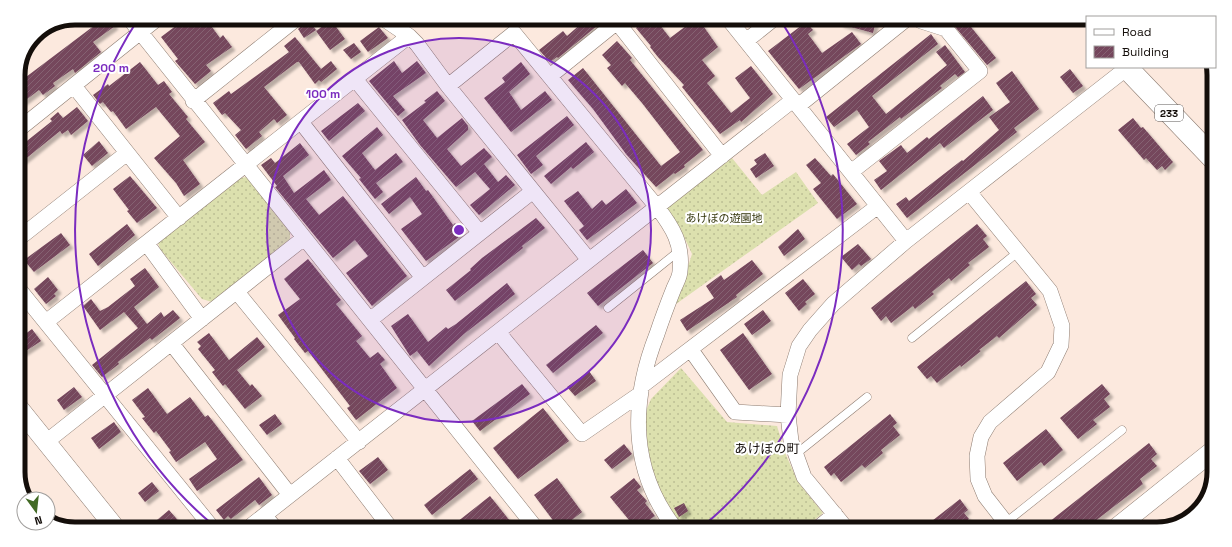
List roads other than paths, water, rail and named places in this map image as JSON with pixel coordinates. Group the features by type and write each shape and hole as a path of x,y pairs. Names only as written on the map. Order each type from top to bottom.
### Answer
{"highway":[{"name":"233","path":"1126,68 1207,152"}],"street":[{"path":"134,25 532,522"},
{"path":"25,124 150,25"},
{"path":"194,101 289,25"},
{"path":"393,25 409,36 589,260"},
{"path":"550,76 614,25"},
{"path":"620,25 722,156"},
{"path":"733,25 906,241"},
{"path":"746,41 766,25"},
{"path":"256,522 722,156 796,103 899,25"},
{"path":"851,172 980,71 946,30 932,25"},
{"path":"448,86 514,33 657,207 675,232 679,251 680,272 648,357 637,418 642,463 660,509 670,522"},
{"path":"46,322 246,166 409,36"},
{"path":"841,522 804,477 791,441 788,415 790,375 799,346 810,330 833,304 906,241 1126,68"},
{"path":"355,79 480,233"},
{"path":"74,86 179,218"},
{"path":"301,122 423,278"},
{"path":"25,233 127,153"},
{"path":"370,320 533,191"},
{"path":"968,192 1050,291 1062,326 1061,345 1048,372 990,422 982,437 976,456 978,479 985,496 1002,522"},
{"path":"498,332 582,434 878,206"},
{"path":"46,442 172,344 304,238"},
{"path":"147,244 202,319"},
{"path":"237,292 359,442"},
{"path":"25,296 208,522"},
{"path":"172,344 290,496"},
{"path":"691,350 735,412 788,415"},
{"path":"25,416 111,522"},
{"path":"1124,522 1207,455"},
{"path":"337,458 385,522"},
{"path":"825,522 835,514"}],"lane":[{"path":"608,308 679,251"},
{"path":"912,338 1018,252"},
{"path":"796,454 867,397"},
{"path":"1011,522 1122,430"},
{"path":"267,513 274,522"}],"district":[{"name":"あけぼの町","path":"767,448"}],"park label":[{"name":"あけぼの遊園地","path":"724,218"}]}
